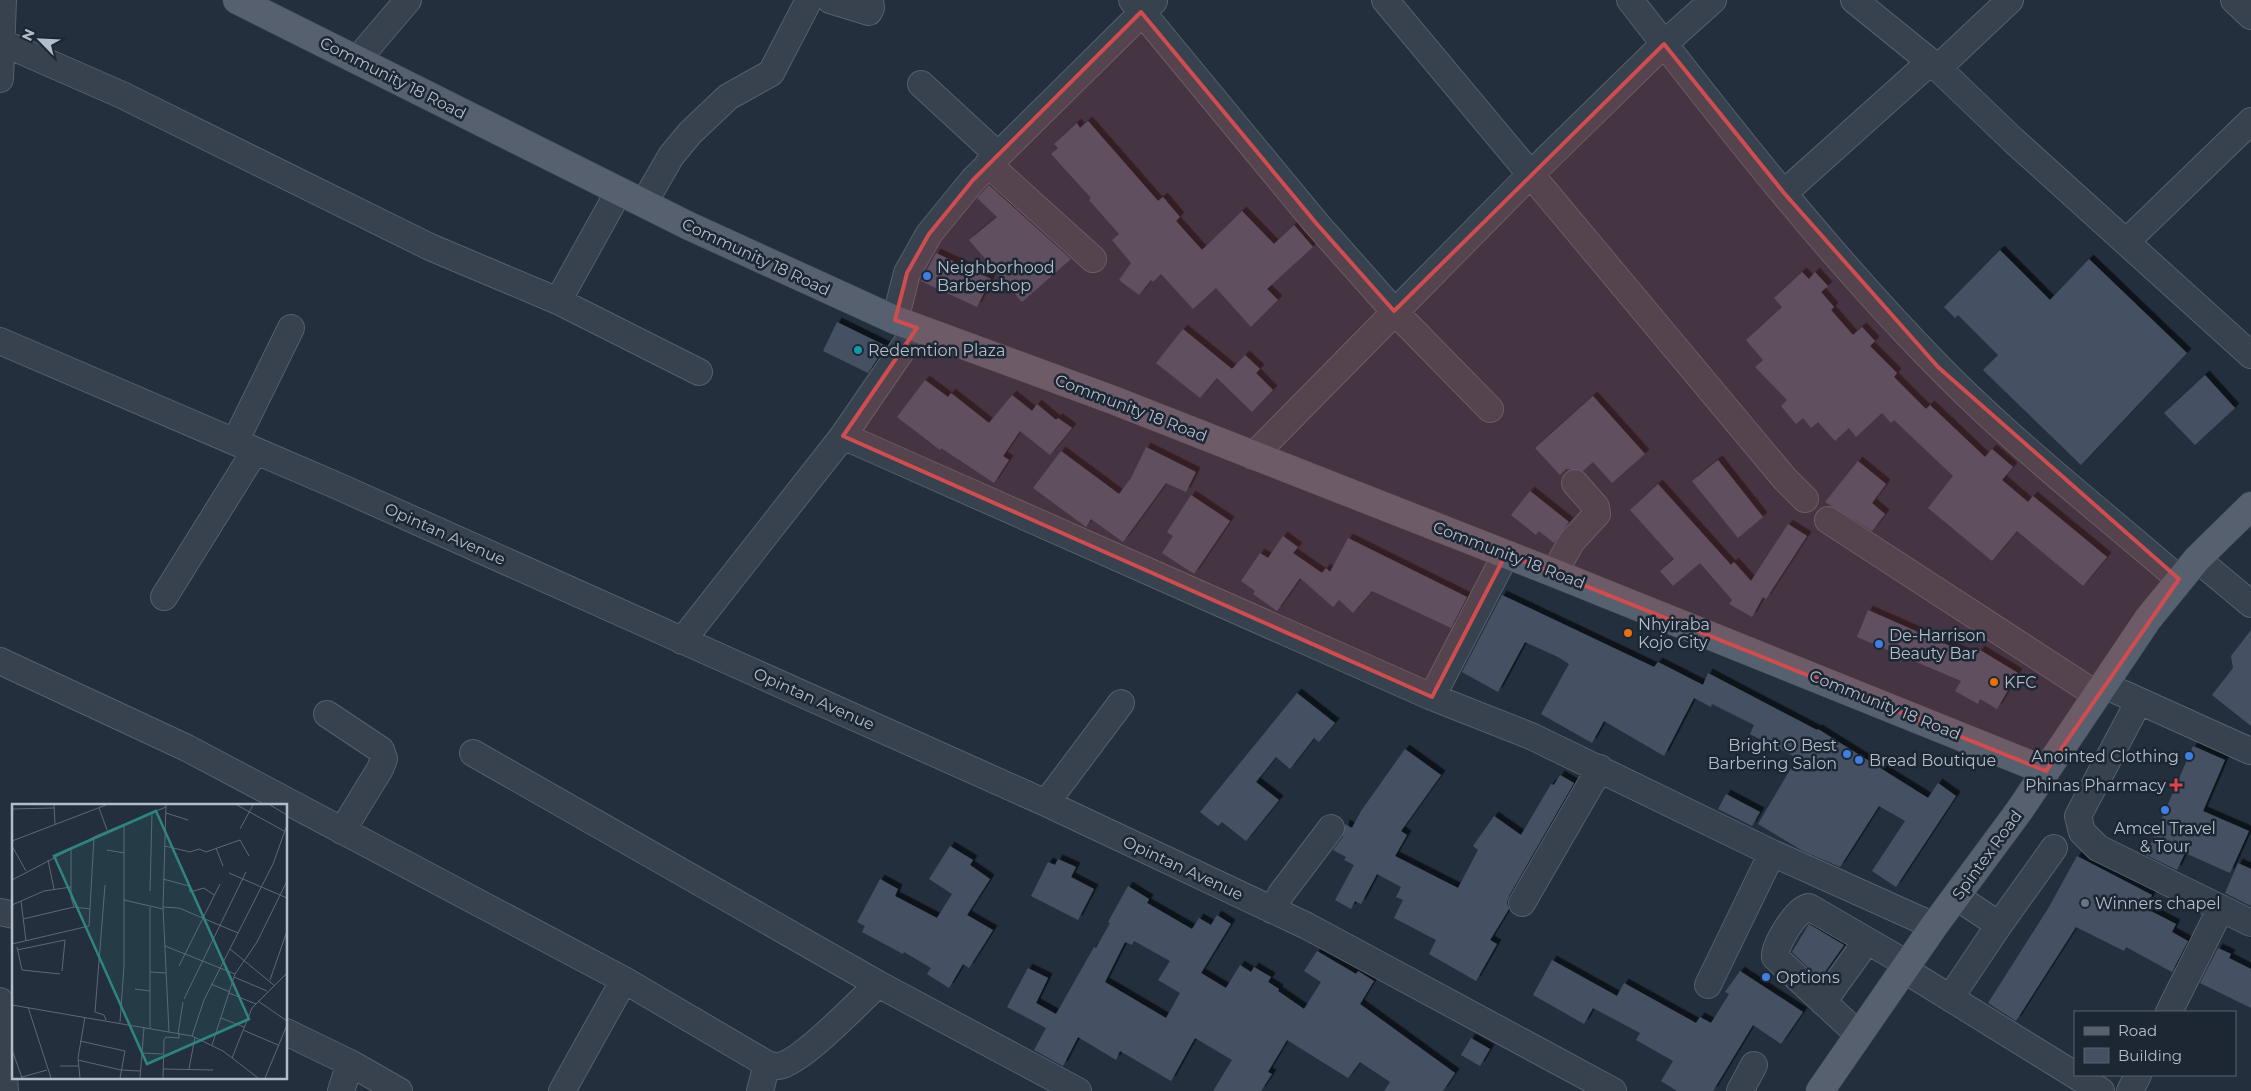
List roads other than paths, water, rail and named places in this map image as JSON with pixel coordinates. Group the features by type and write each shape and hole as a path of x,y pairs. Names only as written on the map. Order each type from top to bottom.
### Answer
{"main road":[{"name":"Community 18 Road","path":"237,0 759,260 906,324 1113,400 1506,554 2046,771"},
{"name":"Spintex Road","path":"1820,1091 2179,579 2197,558 2251,506"}],"street":[{"path":"0,79 3,0"},
{"path":"357,60 408,0"},
{"path":"644,203 671,156 690,133 728,96 771,74 809,0"},
{"path":"830,0 869,12 871,8 870,0"},
{"path":"1385,0 1785,479 1805,499"},
{"path":"1630,0 1784,193 1897,323 1984,410 2179,579"},
{"path":"1253,456 1530,175 1664,44 1713,0"},
{"path":"1854,0 1934,65 2013,140 2251,355"},
{"path":"1784,193 2010,0"},
{"path":"2234,0 2251,16"},
{"path":"682,641 843,436 906,324 907,273 929,234 993,160 1143,4 1316,224 1394,311 1490,409"},
{"path":"1,42 122,95 430,247 558,301 699,372"},
{"path":"921,84 993,160 1093,259"},
{"path":"2126,242 2251,122"},
{"path":"558,301 620,192"},
{"path":"164,597 245,446 291,328"},
{"name":"Opintan Avenue","path":"0,341 513,564 1046,803 1307,926 1613,1091"},
{"path":"843,436 1432,697 1530,736 1600,768 1772,853 1934,926"},
{"path":"1554,573 1572,541 1597,514 1596,507 1574,483"},
{"path":"1828,520 2100,690 2139,701 2250,752"},
{"path":"1432,697 1506,554"},
{"path":"2197,558 2251,604"},
{"path":"0,662 187,748 624,980 767,1064 778,1066 789,1062 836,1025 878,984"},
{"path":"2139,701 2078,816 2082,832 2098,848 2251,923"},
{"path":"1046,803 1122,703"},
{"path":"326,714 382,750 384,759 380,769 342,831"},
{"path":"473,753 878,984 1078,1091"},
{"path":"1522,903 1600,768"},
{"path":"1272,910 1332,828"},
{"path":"1950,998 2054,848"},
{"path":"1708,985 1772,853"},
{"path":"1956,897 1999,925"},
{"path":"1859,1035 1774,957 1776,947 1799,911 1809,908 1867,941 1950,998 2074,1074"},
{"path":"2170,1011 2221,908"},
{"path":"1822,1002 1867,941"},
{"path":"562,1091 624,980"},
{"path":"0,1001 5,1091"},
{"path":"288,1033 398,1091"},
{"path":"342,1091 350,1064"},
{"path":"760,1091 767,1064"},
{"path":"1740,1091 1754,1065"},
{"path":"2077,1076 2102,1091"},
{"path":"2130,1091 2138,1076"}],"place":[{"name":"Neighborhood Barbershop","path":"927,276"},
{"name":"Redemtion Plaza","path":"858,350"},
{"name":"Nhyiraba Kojo City","path":"1628,633"},
{"name":"De-Harrison Beauty Bar","path":"1879,644"},
{"name":"KFC","path":"1994,682"},
{"name":"Bright O Best Barbering Salon","path":"1847,754"},
{"name":"Anointed Clothing","path":"2189,756"},
{"name":"Bread Boutique","path":"1859,760"},
{"name":"Phinas Pharmacy","path":"2176,785"},
{"name":"Amcel Travel & Tour","path":"2165,810"},
{"name":"Winners chapel","path":"2085,903"},
{"name":"Options","path":"1766,977"}]}
